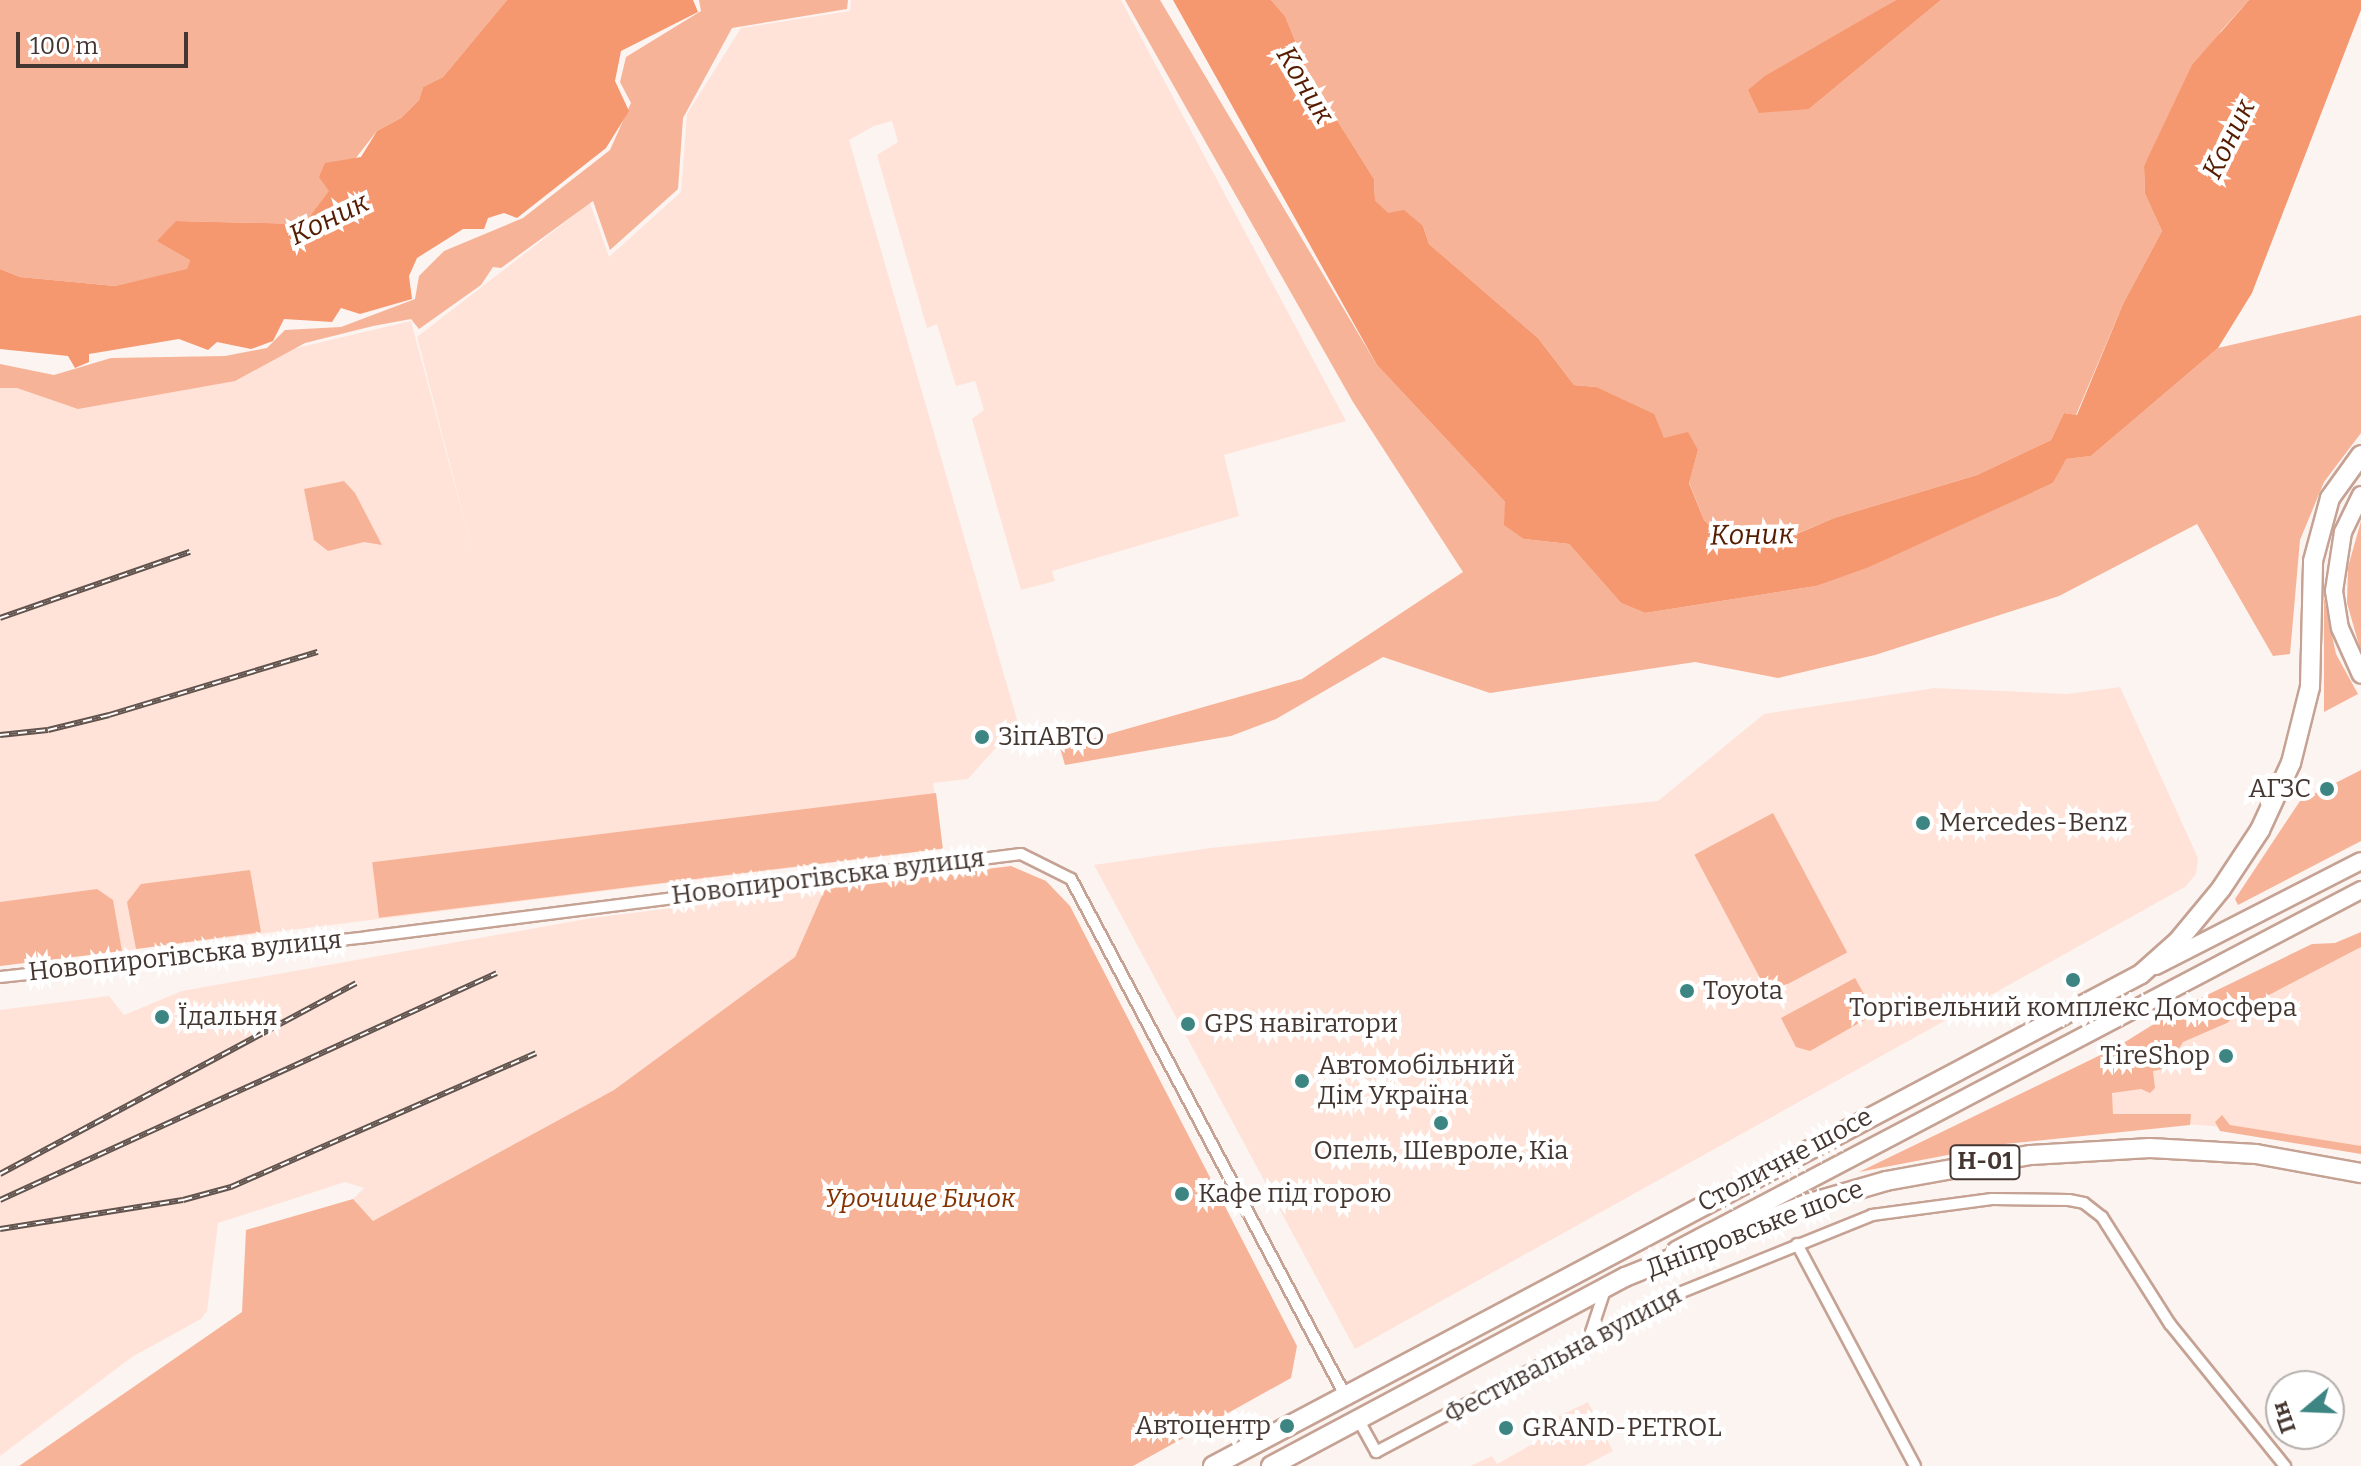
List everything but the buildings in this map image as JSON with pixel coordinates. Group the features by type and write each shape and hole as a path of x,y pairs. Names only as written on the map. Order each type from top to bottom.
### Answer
{"highway":[{"path":"2141,974 2178,941 2221,889 2260,830 2291,763 2310,687 2313,561 2330,498 2361,455"},
{"name":"Столичне шосе","path":"1213,1466 2141,974"},
{"name":"Дніпровське шосе","path":"1625,1277 1820,1200 1886,1181 2031,1155 2206,1150 2361,1173"},
{"name":"Столичне шосе","path":"1271,1466 1625,1277"}],"main road":[{"path":"2361,495 2343,532 2334,591 2340,628 2361,675"},
{"name":"Столичне шосе","path":"2141,974 2361,861"},
{"name":"Столичне шосе","path":"1625,1277 2361,890"}],"street":[{"name":"Новопирогівська вулиця","path":"0,977 367,937 1021,854 1071,879 1345,1395"},
{"name":"Фестивальна вулиця","path":"1358,1419 1376,1452 1667,1298 1797,1244 1904,1208 1992,1199 2084,1203 2116,1235 2170,1324 2285,1466"},
{"path":"1797,1244 1915,1466"},
{"path":"1588,1341 1606,1287"}],"shaded area":[{"path":"851,0 1121,0 1346,421 1224,455 1239,516 1052,571 1055,581 1021,590 972,419 984,410 975,381 956,386 937,324 927,328 877,155 898,142 892,121 874,126 849,140 1018,723 968,779 933,783 943,849 0,966 0,382 279,352 411,321 473,553 417,337 590,203 609,257 681,192 687,114 741,28 850,11"},
{"path":"2120,687 2198,858 2196,874 2185,887 1355,1349 1094,865 1210,848 1658,801 1764,714 1935,688 2067,694"},
{"path":"825,889 795,957 614,1090 373,1221 353,1199 364,1188 345,1182 218,1223 207,1311 201,1319 132,1357 0,1456 0,1010 109,996 124,1015 182,991 592,918"},
{"path":"2361,938 2361,1151 2224,1127 2108,1118 2096,1063"},
{"path":"1588,1402 1613,1451 1584,1466 1470,1466 1492,1456 1497,1464 1536,1442 1537,1427"}],"green space":[{"path":"0,0 507,0 443,77 423,87 419,100 401,118 377,131 304,224 176,221 190,260 187,270 115,286 20,277 0,269"},
{"path":"699,0 848,0 847,9 732,28 683,118 678,189 610,250 593,201 501,268 493,267 481,285 419,329 411,319 373,326 305,343 235,381 78,409 17,388 0,388 0,364 54,375 111,358 225,356 267,348 285,330 341,327 415,299 419,276 444,251 523,218 610,150 631,103 620,82 626,57 701,11"},
{"path":"1125,0 1160,0 1377,365 1505,502 1524,539 1569,544 1621,603 1645,613 1816,586 2053,483 2065,459 2091,456 2218,348 2361,315 2361,433 2324,482 2300,540 2290,654 2273,656 2197,524 2059,596 1875,655 1778,678 1695,662 1490,693 1383,657 1276,719 1231,736 1065,765 1060,748 1302,679 1463,572 1353,402"},
{"path":"1271,0 1896,0 1748,91 1809,109 1941,0 2249,0 2221,31 2144,166 2145,194 2162,231 2123,304 2076,415 2064,413 2051,440 1977,475 1834,518 1765,547 1732,548 1704,520 1689,482 1698,450 1664,438 1596,387 1574,385 1538,338 1429,244 1423,226 1388,214 1375,200 1374,179 1310,77 1285,16"},
{"path":"344,481 355,493 382,545 364,542 328,551 314,540 304,489"},
{"path":"2361,521 2361,652 2347,603 2348,567"},
{"path":"2324,597 2336,654 2358,694 2324,712"},
{"path":"2361,770 2361,841 2238,905 2235,899 2300,801"},
{"path":"936,793 943,849 379,918 372,862"},
{"path":"1773,813 1847,953 1769,994 1694,855"},
{"name":"Урочище Бичок","path":"1011,866 1046,881 1070,906 1297,1346 1291,1378 1133,1466 19,1466 242,1312 246,1230 353,1199 373,1221 614,1090 795,957 825,889"},
{"path":"250,870 261,932 136,949 127,902 141,884"},
{"path":"97,889 113,900 122,951 0,966 0,902"},
{"path":"2361,932 2361,947 2242,1009 2227,1023 2183,1042 2175,1055 2179,1066 2153,1071 2155,1088 2150,1093 2141,1089 2112,1093 2113,1114 2191,1114 2190,1125 2005,1144 1859,1172 2117,1047 2178,1009 2312,944 2335,943"},
{"path":"1855,978 1875,1014 1810,1051 1796,1047 1781,1018"},
{"path":"2222,1115 2230,1125 2361,1146 2361,1154 2220,1131 2215,1122"}],"water":[{"name":"Коник","path":"507,0 693,0 698,12 621,51 615,81 629,111 606,148 517,218 504,213 488,218 484,229 463,229 417,258 409,276 412,299 360,314 341,308 332,322 284,319 273,341 251,349 217,342 208,350 179,339 89,354 89,362 75,368 68,356 0,349 0,269 20,277 115,286 187,269 190,260 157,241 176,221 304,224 329,191 319,177 325,163 361,157 377,131 401,118 419,100 423,87 443,77"},
{"name":"Коник","path":"1173,0 1271,0 1285,16 1310,77 1374,179 1375,200 1388,213 1404,210 1423,226 1429,244 1538,338 1574,385 1596,387 1654,414 1664,438 1688,432 1698,450 1689,483 1704,520 1732,548 1766,547 1834,518 1977,475 2051,440 2064,413 2077,415 2123,304 2162,231 2145,194 2144,166 2192,65 2249,0 2361,0 2361,10 2252,293 2218,348 2091,456 2066,459 2053,483 1869,567 1816,586 1645,613 1621,603 1569,544 1524,539 1504,525 1505,502 1377,365"},
{"path":"1896,0 1941,0 1809,109 1759,113 1748,90 1765,76"}],"railway":[{"path":"0,618 190,552"},
{"path":"0,735 48,730 109,715 318,652"},
{"path":"0,1200 497,973"},
{"path":"0,1174 356,983"},
{"path":"0,1229 183,1200 231,1187 536,1053"}],"place":[{"name":"ЗіпАВТО","path":"982,737"},
{"name":"АГЗС","path":"2327,789"},
{"name":"Mercedes-Benz","path":"1923,823"},
{"name":"Торгівельний комплекс Домосфера","path":"2073,980"},
{"name":"Toyota","path":"1687,991"},
{"name":"Їдальня","path":"162,1017"},
{"name":"GPS навігатори","path":"1188,1024"},
{"name":"TireShop","path":"2226,1056"},
{"name":"Автомобільний Дім Україна","path":"1302,1081"},
{"name":"Опель, Шевроле, Кіа","path":"1441,1123"},
{"name":"Кафе під горою","path":"1182,1194"},
{"name":"Автоцентр","path":"1287,1426"},
{"name":"GRAND-PETROL","path":"1506,1428"}]}
